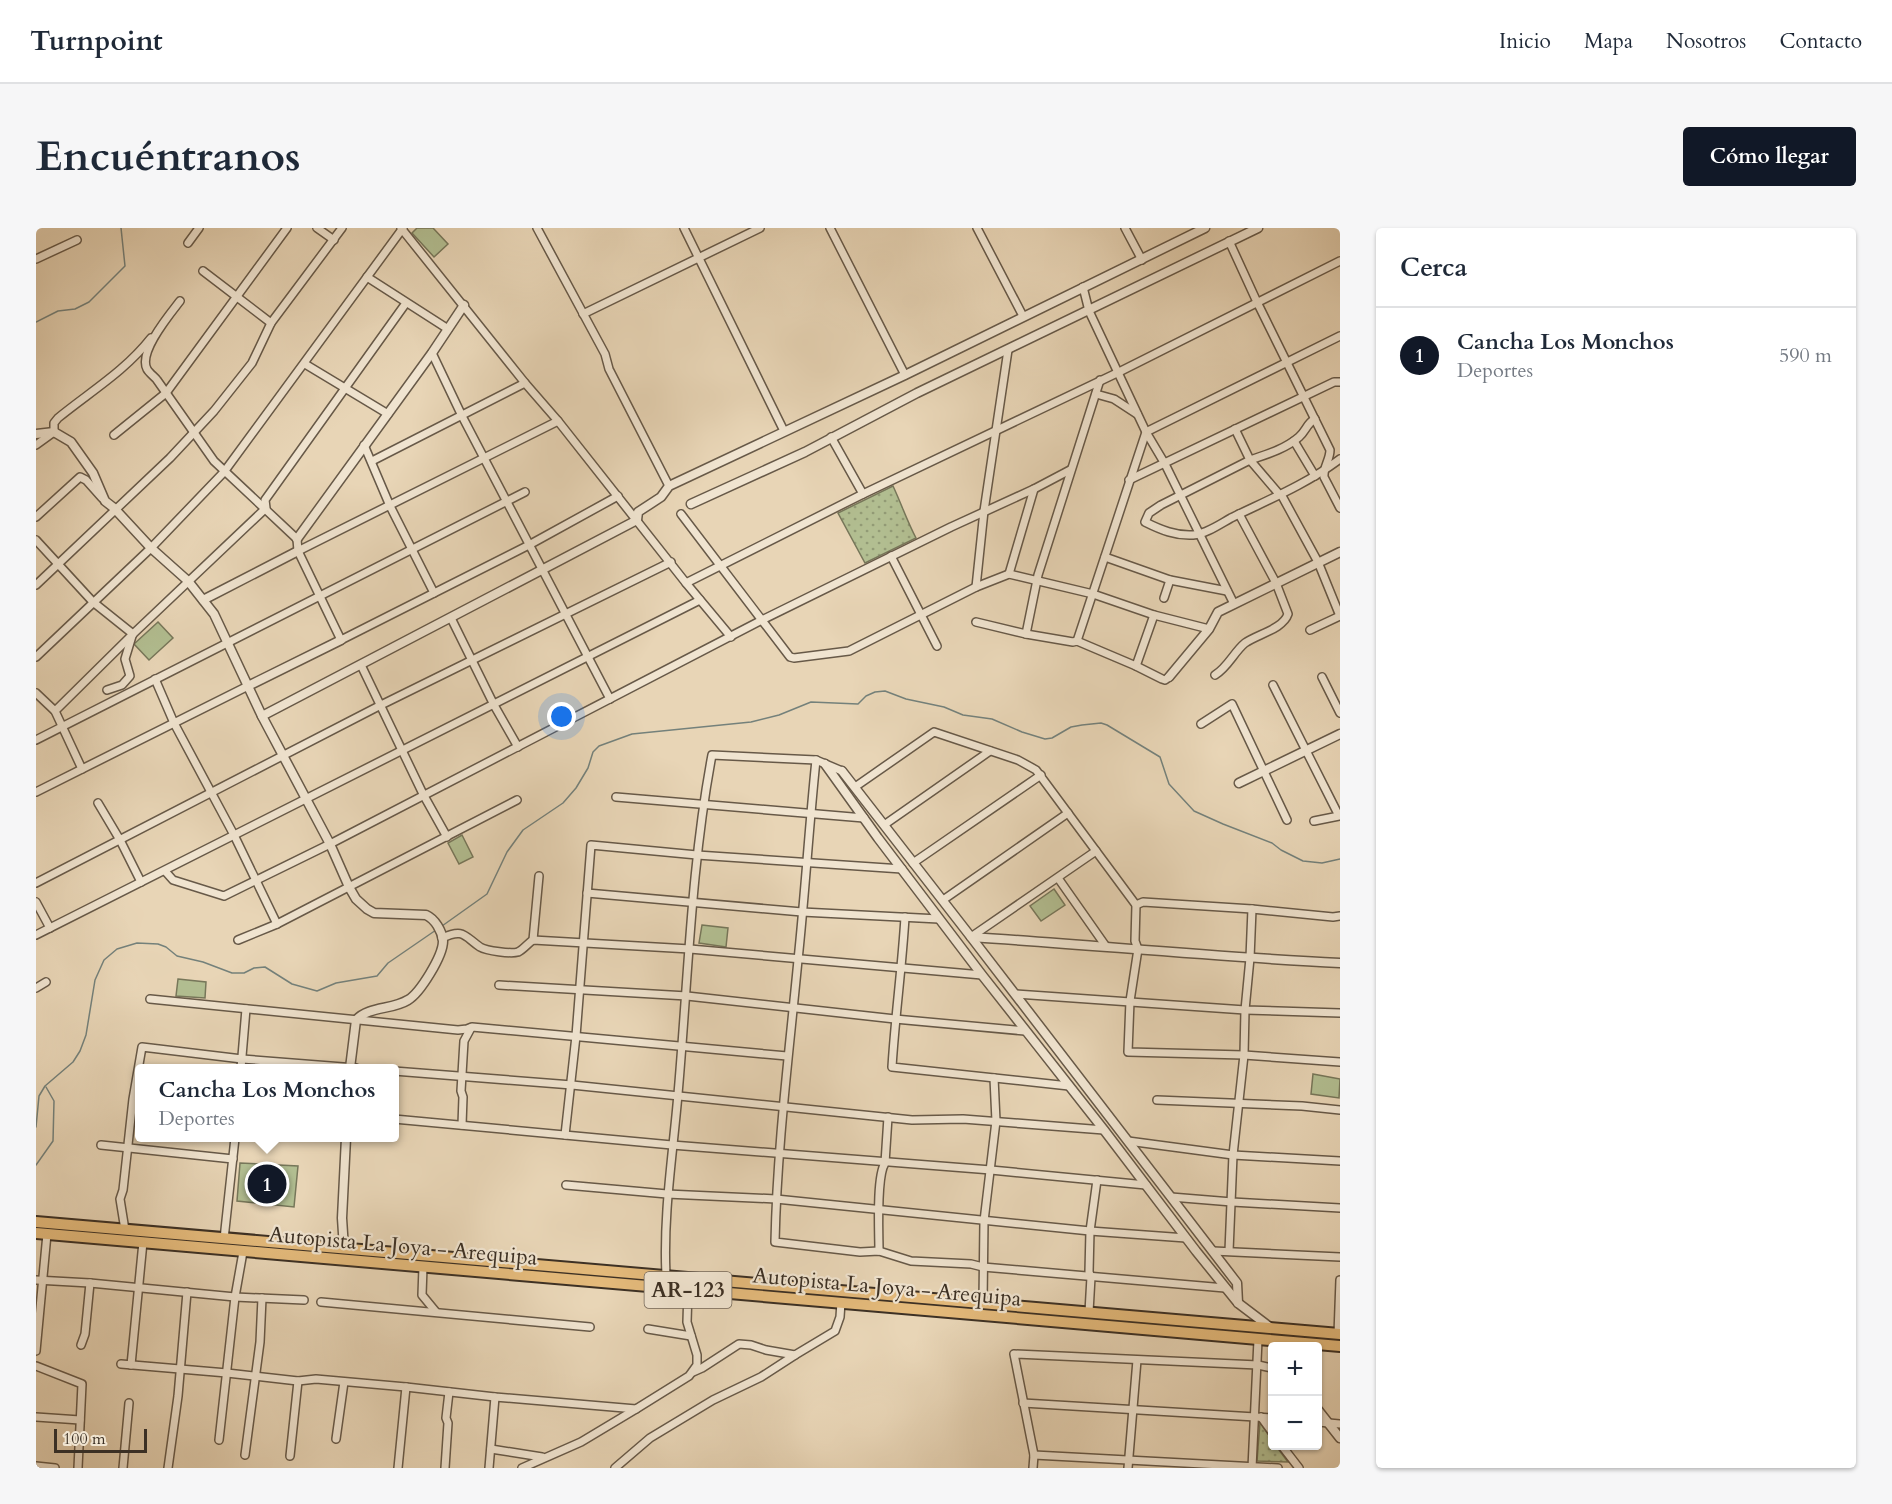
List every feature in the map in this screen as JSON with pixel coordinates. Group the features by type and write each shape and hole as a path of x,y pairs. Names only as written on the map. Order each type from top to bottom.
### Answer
{"main road":[{"name":"Autopista La Joya - Arequipa","path":"36,1222 1339,1334"},
{"name":"Autopista La Joya - Arequipa","path":"41,1233 1340,1346"}],"street":[{"path":"188,243 200,228"},
{"path":"114,435 166,393 287,228"},
{"path":"317,228 334,240"},
{"path":"36,585 114,508 170,458 214,411 252,363 271,323 342,228"},
{"path":"36,657 151,548 224,472 402,228 671,562 686,584 731,637"},
{"path":"537,228 605,354 609,369 669,486"},
{"path":"684,228 784,431"},
{"path":"583,314 760,228"},
{"path":"830,228 905,375"},
{"path":"977,228 1023,316"},
{"path":"1125,228 1142,260"},
{"path":"637,520 638,512 661,497 669,486 905,375 1206,228"},
{"path":"691,504 805,452 831,437 1258,228"},
{"path":"37,257 77,240"},
{"path":"1229,241 1330,450 1330,457 1323,471"},
{"path":"686,584 863,494 1119,372 1340,261"},
{"path":"203,271 271,323"},
{"path":"367,277 448,329"},
{"path":"1083,287 1089,311 1146,432 1165,464 1234,604"},
{"path":"54,432 54,423 58,418 137,356 180,301"},
{"path":"266,508 265,500 406,303"},
{"path":"297,539 432,353 464,305"},
{"path":"155,334 146,362 147,370 158,380 207,453 224,472 266,508 297,539 298,551 341,640"},
{"path":"1077,641 1146,432 1340,336"},
{"path":"976,587 984,511 1008,350"},
{"path":"432,353 462,416 610,699"},
{"path":"305,364 388,414"},
{"path":"1026,634 1038,579 1070,470 1100,380"},
{"path":"1129,480 1303,396 1334,382 1340,382"},
{"path":"372,461 525,383"},
{"path":"1096,394 1114,399 1139,416"},
{"path":"1315,419 1308,422 1306,429 1294,441 1180,494 1149,513 1145,522 1179,535 1199,534 1315,476 1340,459"},
{"path":"203,600 558,421"},
{"path":"1235,429 1250,460 1282,496 1318,562 1340,616 1310,630"},
{"path":"36,445 54,432"},
{"path":"36,434 54,432 78,450 93,473 105,501"},
{"path":"831,437 863,494"},
{"path":"1294,441 1315,476"},
{"path":"364,445 390,506 434,593"},
{"path":"165,871 173,880 224,896 330,844 762,620 1070,470"},
{"path":"1323,471 1340,508"},
{"path":"36,517 80,477 86,480 151,548 188,581 214,614 262,716 307,798 356,898 367,909 375,913 430,917 443,943 438,957 416,993 401,1004 374,1010 356,1020"},
{"path":"1009,574 1034,489"},
{"path":"36,740 525,492"},
{"path":"36,792 434,593 618,496"},
{"path":"55,711 133,633 266,508"},
{"path":"681,514 790,657 794,658 849,651 976,587 1009,574 1038,579 1093,594 1154,615 1209,629"},
{"path":"1215,675 1221,672 1245,643 1285,623 1288,614 1276,583 1239,514"},
{"path":"262,716 637,520"},
{"path":"36,540 93,602 133,633"},
{"path":"976,622 1026,634 1077,641 1166,680 1209,629 1218,612 1340,552"},
{"path":"891,556 937,645"},
{"path":"1106,557 1170,580 1227,591"},
{"path":"36,882 381,705 671,562"},
{"path":"1164,598 1170,580"},
{"path":"36,935 700,600"},
{"path":"1136,666 1154,615"},
{"path":"451,618 494,705 518,747"},
{"path":"107,690 122,685 130,676 125,659 133,633"},
{"path":"361,665 423,794 447,837"},
{"path":"1322,677 1340,713"},
{"path":"155,679 174,723 213,793 277,924"},
{"path":"1273,685 1339,816 1314,821"},
{"path":"36,693 55,711 82,770"},
{"path":"1201,724 1232,704 1287,820"},
{"path":"855,788 934,732 1018,760 1041,775 1136,905 1138,949 1130,1001 1128,1052 1244,1055 1340,1062"},
{"path":"1239,783 1340,734"},
{"path":"884,825 990,751"},
{"path":"666,1275 667,1194 687,996 692,904 702,804 712,754 816,760 842,771 1237,1282 1238,1304"},
{"path":"816,760 799,958 787,1056 775,1242 860,1252 879,1251 911,1261 964,1263 983,1268 1225,1287"},
{"path":"825,764 939,919 1238,1304 1271,1328"},
{"path":"913,863 1041,775"},
{"path":"616,797 864,818"},
{"path":"238,940 277,924 517,800"},
{"path":"98,803 141,882"},
{"path":"943,900 1068,813"},
{"path":"565,1135 572,1085 591,844 697,855 902,869"},
{"path":"971,937 1096,852"},
{"path":"442,938 453,933 464,934 481,947 507,953 522,950 533,940 539,876"},
{"path":"1058,878 1105,945"},
{"path":"587,893 692,904 939,919"},
{"path":"36,902 50,928"},
{"path":"1136,905 1143,902 1340,916"},
{"path":"1229,1251 1233,1155 1244,1055 1252,909"},
{"path":"905,917 892,1067 1069,1086"},
{"path":"971,937 1340,963"},
{"path":"533,940 690,949 982,975"},
{"path":"36,988 46,982"},
{"path":"499,985 687,996 1025,1031"},
{"path":"1015,994 1245,1010 1340,1013"},
{"path":"150,999 458,1030 472,1027 787,1056"},
{"path":"241,1064 246,1009"},
{"path":"351,1064 356,1020"},
{"path":"462,1125 464,1041 465,1035 472,1027"},
{"path":"140,1064 142,1047 303,1064"},
{"path":"399,1071 678,1095 912,1120 943,1118 1104,1130"},
{"path":"983,1302 984,1221 996,1121 994,1077"},
{"path":"1157,1100 1302,1106 1340,1110"},
{"path":"125,1230 120,1199 135,1104"},
{"path":"879,1251 879,1209 888,1117"},
{"path":"399,1119 1146,1185"},
{"path":"1128,1141 1233,1155 1340,1161"},
{"path":"224,1239 235,1142"},
{"path":"344,1250 342,1218 346,1142"},
{"path":"101,1145 233,1159"},
{"path":"1089,1312 1090,1232 1097,1180"},
{"path":"566,1185 667,1194 776,1199 1090,1232 1186,1238"},
{"path":"1171,1197 1340,1208"},
{"path":"36,1351 41,1233"},
{"path":"131,1365 143,1242"},
{"path":"1213,1251 1340,1257"},
{"path":"219,1440 235,1297 243,1252"},
{"path":"423,1267 422,1295 436,1312"},
{"path":"39,1280 90,1282 235,1297 304,1300"},
{"path":"1339,1334 1340,1280"},
{"path":"81,1345 85,1334 90,1282"},
{"path":"687,1290 687,1322 697,1359 693,1372"},
{"path":"168,1468 178,1396 187,1292"},
{"path":"245,1455 260,1342 262,1298"},
{"path":"321,1302 590,1327"},
{"path":"615,1468 650,1438 712,1400 761,1377 836,1330 841,1302"},
{"path":"648,1329 691,1336"},
{"path":"1252,1467 1258,1417 1258,1340"},
{"path":"522,1468 581,1442 739,1344 795,1355"},
{"path":"1033,1468 1034,1455 1014,1354 1268,1367"},
{"path":"1128,1468 1137,1360"},
{"path":"120,1364 298,1381 316,1379 636,1409"},
{"path":"36,1366 82,1384 78,1468"},
{"path":"290,1456 298,1381"},
{"path":"336,1439 344,1382"},
{"path":"398,1468 406,1387"},
{"path":"445,1468 449,1392"},
{"path":"489,1468 495,1397"},
{"path":"123,1468 129,1403"},
{"path":"1023,1403 1268,1418"},
{"path":"1322,1415 1340,1438"},
{"path":"36,1416 80,1420"},
{"path":"1258,1417 1268,1428"},
{"path":"1322,1422 1340,1424"},
{"path":"491,1449 544,1457"},
{"path":"1285,1450 1299,1468"},
{"path":"1034,1455 1278,1468"},
{"path":"36,1466 55,1468"}],"green space":[{"path":"417,228 433,228 448,244 434,257 412,233"},
{"path":"893,486 916,538 865,563 838,513"},
{"path":"158,622 173,638 149,660 134,644"},
{"path":"462,835 473,857 459,864 448,843"},
{"path":"1054,889 1065,905 1041,921 1030,906"},
{"path":"702,925 728,928 726,947 699,943"},
{"path":"178,979 206,982 205,998 176,996"},
{"path":"1313,1074 1340,1079 1339,1098 1311,1094"},
{"path":"240,1163 298,1166 294,1207 237,1201"},
{"path":"1260,1422 1268,1434 1268,1450 1279,1450 1288,1462 1257,1461"}],"waterway":[{"path":"36,322 58,311 75,309 89,302 125,266 121,228"},
{"path":"442,926 487,894 507,852 523,830 563,803 576,788 588,768 593,752 599,746 632,734 751,722 779,715 811,702 858,704 866,696 885,691 906,699 944,707 963,715 992,719 1045,739 1052,738 1071,727 1101,723 1107,725 1160,757 1169,784 1194,811 1272,843 1303,861 1322,863 1340,859"},
{"path":"36,1127 39,1096 45,1086 73,1062 80,1051 86,1035 95,980 104,960 117,949 137,943 158,944 177,956 203,962 232,973 244,973 254,968 265,967 292,984 317,991 336,983 377,976 388,963 436,930"},
{"path":"36,1165 53,1141 54,1101 46,1087"}],"place":[{"name":"Cancha Los Monchos","path":"267,1184"}]}
